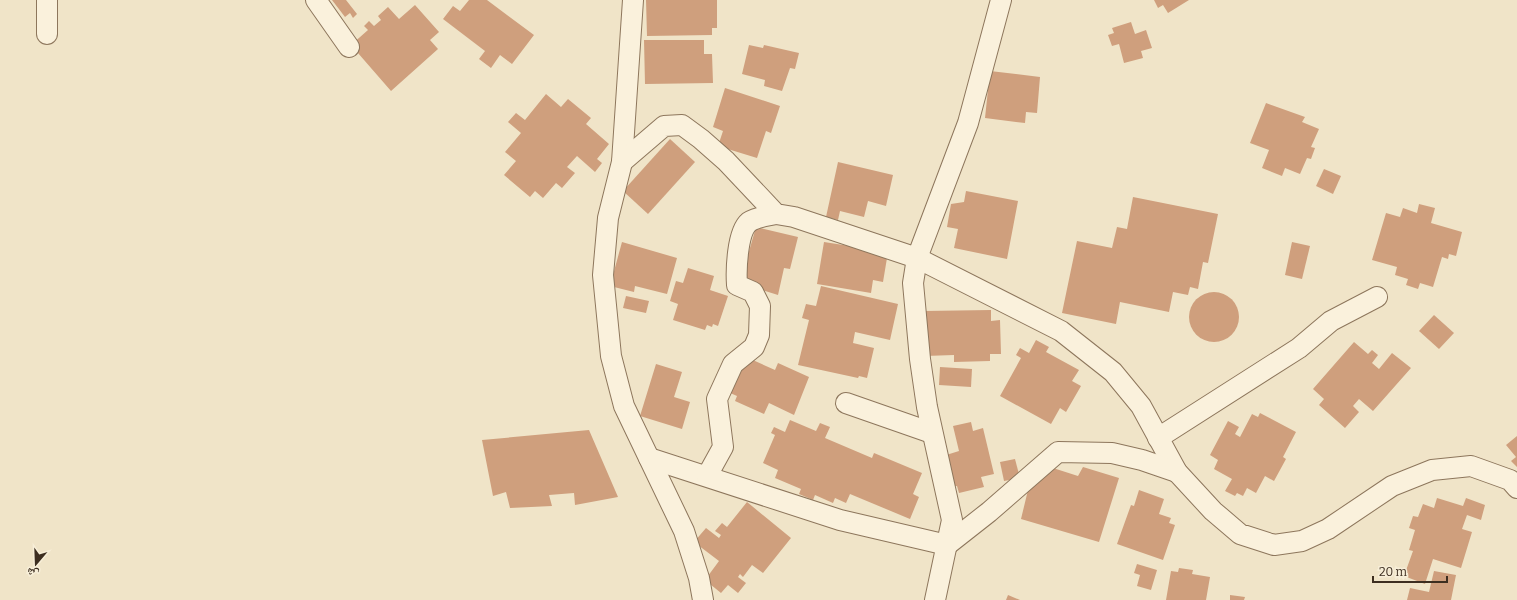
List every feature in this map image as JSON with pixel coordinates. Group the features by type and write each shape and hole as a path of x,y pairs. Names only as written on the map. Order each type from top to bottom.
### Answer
{"street":[{"path":"47,0 47,34"},
{"path":"316,0 349,47"},
{"path":"633,0 622,162 608,218 603,275 611,356 624,406 684,532 699,578 703,600"},
{"path":"935,600 952,520 932,433 920,359 913,283 917,258 968,124 1001,0"},
{"path":"622,162 664,126 682,125 726,161 776,214"},
{"path":"707,476 724,447 717,399 733,364 754,347 759,335 760,306 753,292 737,285 740,241 748,223 761,217 776,214 794,217 917,258 997,297 1061,331 1113,372 1141,406 1177,472 1213,511 1240,534 1274,545 1302,541 1328,528 1392,486 1432,470 1471,466 1510,480 1517,488"},
{"path":"1158,438 1299,348 1331,321 1377,297"},
{"path":"846,403 932,433"},
{"path":"947,545 989,512 1058,452 1112,453 1142,460 1177,472"},
{"path":"649,458 840,520 947,545"}],"building":[{"path":"332,0 346,0 357,14 353,18 350,13 345,17"},
{"path":"469,0 487,0 534,35 512,64 500,55 491,68 479,59 485,51 443,19 453,6 460,11"},
{"path":"646,0 717,0 717,28 712,28 712,35 647,36"},
{"path":"1154,0 1189,0 1168,13 1163,5 1158,8"},
{"path":"415,5 439,32 430,40 438,49 391,91 351,45 368,30 364,26 369,21 374,26 381,20 378,16 388,7 399,19"},
{"path":"1131,22 1135,34 1146,30 1152,48 1141,51 1143,58 1124,63 1119,44 1112,46 1108,35 1114,33 1112,28"},
{"path":"644,40 704,40 704,54 712,54 713,83 645,84"},
{"path":"749,45 763,48 764,45 799,53 795,69 790,68 782,91 764,86 765,80 742,74"},
{"path":"990,71 1040,77 1037,113 1026,112 1025,123 985,118"},
{"path":"725,88 780,106 771,133 766,131 757,158 718,146 723,131 713,127"},
{"path":"546,94 561,107 568,99 591,118 586,124 609,144 597,159 602,163 595,172 577,156 567,167 575,173 562,188 556,183 543,198 535,191 530,197 504,175 516,161 505,152 521,133 508,122 516,113 525,120"},
{"path":"1266,103 1305,117 1302,122 1319,129 1311,147 1315,148 1311,159 1307,158 1300,174 1285,168 1282,176 1262,168 1269,150 1250,143"},
{"path":"670,139 695,162 648,214 623,191"},
{"path":"838,162 893,175 886,206 868,201 864,217 840,211 838,220 826,217"},
{"path":"1324,169 1341,176 1333,194 1316,186"},
{"path":"966,191 1018,201 1007,259 954,248 958,229 947,227 951,204 964,202"},
{"path":"1133,197 1218,214 1208,263 1203,262 1198,289 1190,287 1188,295 1173,292 1169,312 1120,302 1116,324 1062,313 1077,241 1112,248 1117,227 1127,229"},
{"path":"1419,204 1435,208 1431,223 1462,232 1456,256 1449,254 1448,259 1442,257 1433,287 1420,283 1418,289 1406,285 1408,279 1395,275 1397,267 1372,260 1386,213 1400,217 1403,208 1417,213"},
{"path":"756,227 798,237 790,269 784,268 778,295 740,283"},
{"path":"622,242 677,258 667,294 635,286 634,292 610,286"},
{"path":"824,242 888,252 883,282 873,280 871,293 817,284"},
{"path":"1292,242 1310,246 1302,279 1285,275"},
{"path":"688,268 714,276 710,290 728,296 718,326 713,324 712,327 707,325 705,330 673,320 678,304 670,301 676,281 683,283"},
{"path":"821,286 898,304 890,340 855,332 853,343 874,348 867,378 859,376 858,378 798,365 809,320 802,318 806,304 816,306"},
{"path":"1214,292 1223,294 1232,299 1237,308 1239,317 1237,326 1232,335 1223,340 1214,342 1205,340 1196,335 1191,326 1189,317 1191,308 1196,299 1205,294"},
{"path":"626,296 649,301 646,313 623,308"},
{"path":"991,310 991,321 1000,320 1001,354 990,354 990,361 954,362 954,355 925,356 924,311"},
{"path":"1434,315 1454,333 1439,349 1419,331"},
{"path":"1036,340 1049,347 1046,352 1079,370 1072,381 1081,386 1066,412 1060,408 1051,424 1000,396 1021,358 1016,355 1020,348 1029,353"},
{"path":"1354,342 1368,354 1372,350 1378,355 1372,363 1379,369 1392,353 1411,368 1373,411 1359,399 1353,406 1359,412 1345,428 1319,405 1324,399 1313,389"},
{"path":"746,357 775,370 778,363 809,377 794,415 769,403 764,414 735,401 737,396 728,392"},
{"path":"656,364 682,372 674,397 690,402 682,429 640,416"},
{"path":"940,367 972,369 971,387 939,385"},
{"path":"1260,413 1296,432 1283,457 1286,459 1274,481 1265,476 1256,493 1247,488 1243,496 1237,493 1235,496 1225,491 1232,479 1214,469 1218,460 1210,455 1228,421 1239,427 1235,434 1240,437 1252,414 1258,417"},
{"path":"790,420 816,431 820,423 830,427 825,438 872,458 874,453 922,473 913,494 919,497 910,519 850,494 846,503 835,498 833,503 815,495 813,500 799,494 801,489 775,478 778,470 763,463 775,435 771,433 774,427 785,432"},
{"path":"971,422 973,431 983,428 994,474 981,477 984,487 959,493 957,486 948,487 943,456 959,451 953,426"},
{"path":"589,430 618,497 575,505 574,493 549,495 552,506 510,508 506,492 493,496 482,440"},
{"path":"1517,436 1517,467 1511,461 1516,457 1506,445"},
{"path":"1015,459 1020,478 1004,481 1000,462"},
{"path":"1083,467 1119,478 1099,542 1021,519 1028,490 1053,468 1078,476"},
{"path":"1139,490 1164,499 1159,514 1171,518 1169,523 1175,525 1163,560 1117,544 1131,505 1134,506"},
{"path":"1437,498 1463,506 1466,498 1485,505 1481,520 1467,515 1462,529 1472,532 1461,568 1433,559 1425,584 1404,576 1413,551 1409,550 1415,530 1409,528 1413,516 1418,517 1423,504 1434,508"},
{"path":"747,502 791,538 763,573 752,565 743,577 740,574 738,577 746,583 738,593 728,585 721,593 705,580 719,561 694,542 706,528 719,538 721,535 715,531 722,523 727,527"},
{"path":"1137,564 1157,570 1151,590 1137,586 1140,575 1134,573"},
{"path":"1179,568 1193,570 1192,574 1210,577 1206,600 1166,600 1171,571 1178,572"},
{"path":"1434,571 1456,575 1451,600 1407,600 1410,588 1429,592"},
{"path":"1008,595 1020,600 1006,600"},
{"path":"1230,595 1245,597 1244,600 1230,600"}]}
